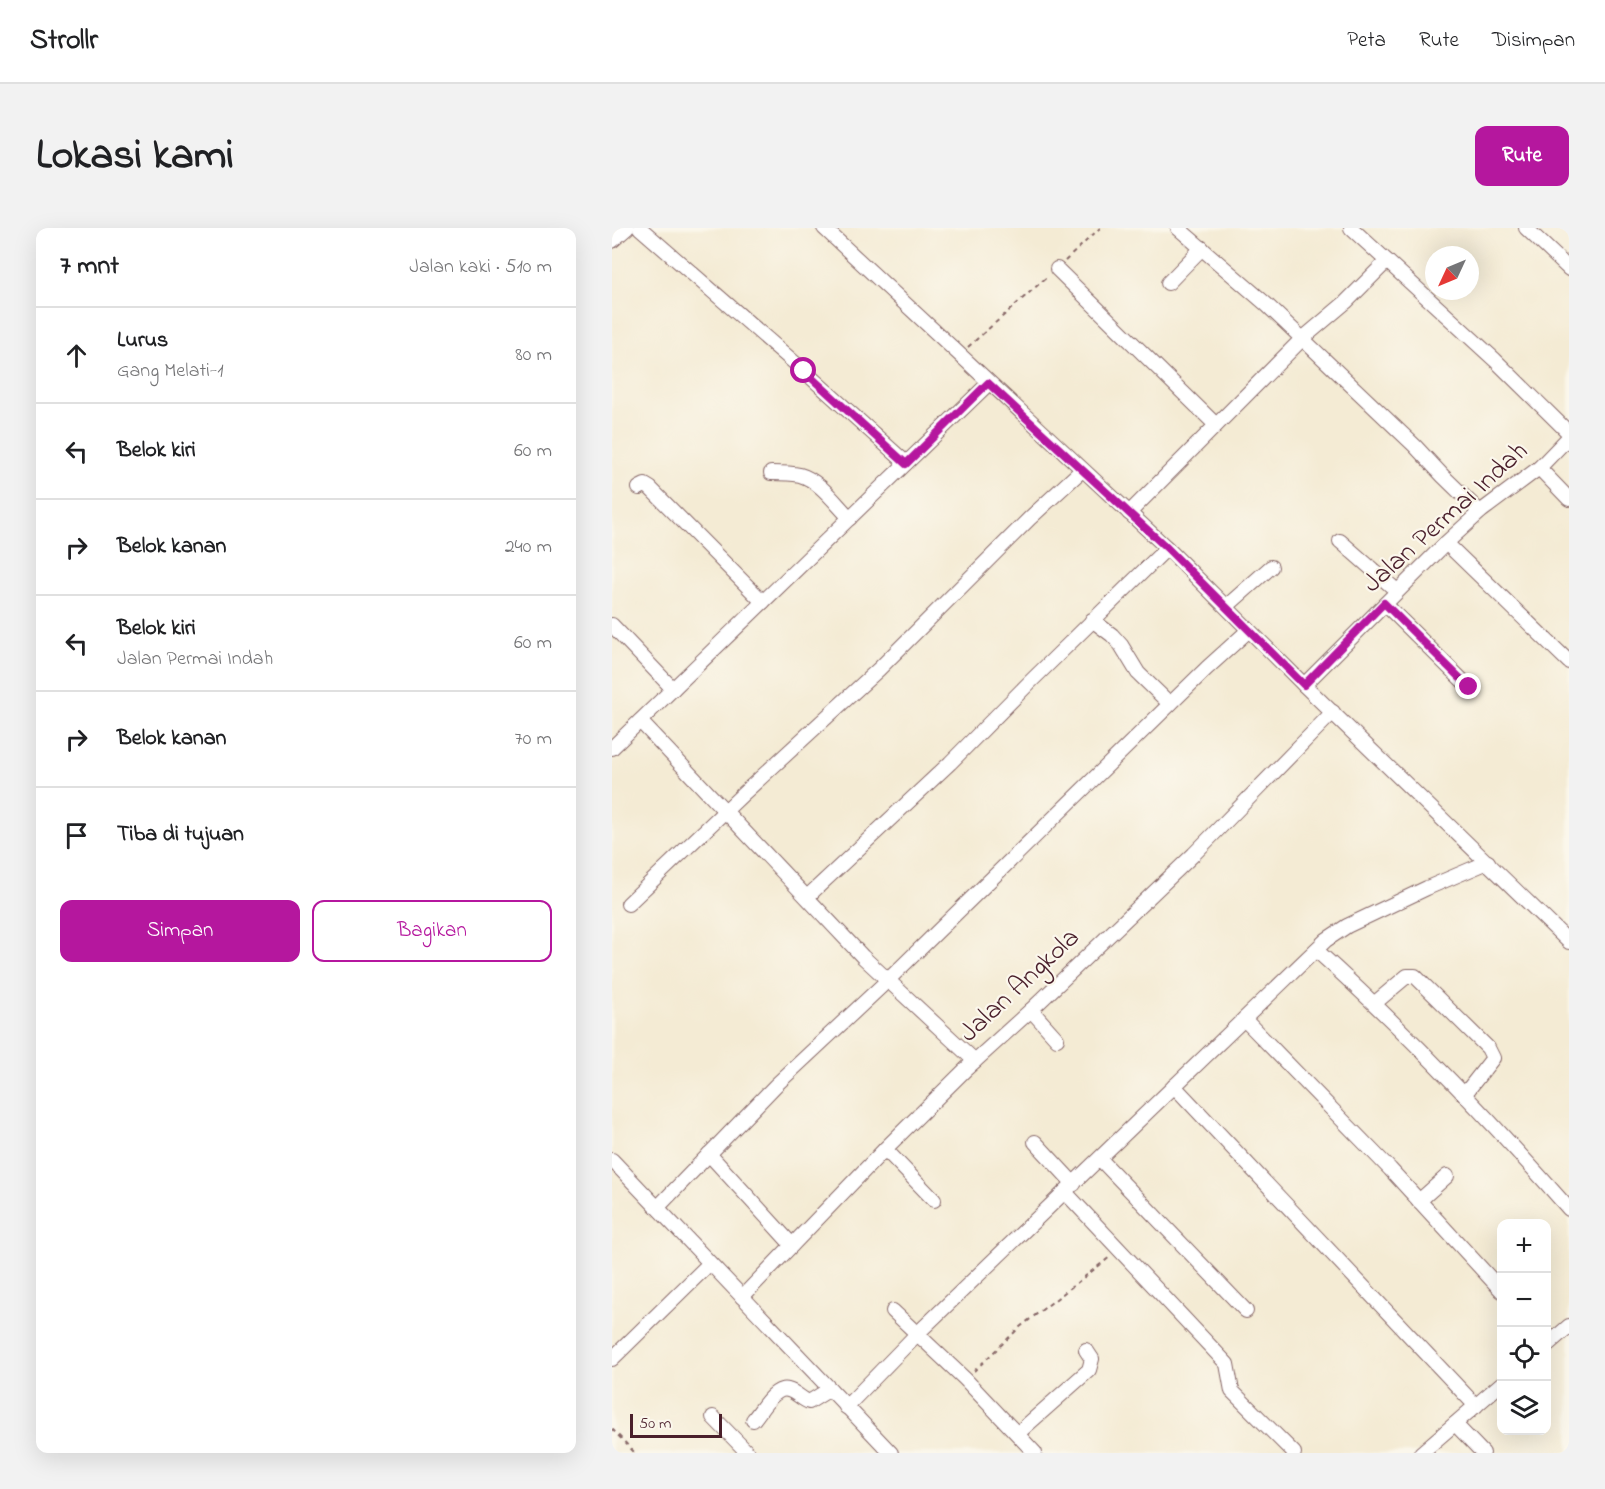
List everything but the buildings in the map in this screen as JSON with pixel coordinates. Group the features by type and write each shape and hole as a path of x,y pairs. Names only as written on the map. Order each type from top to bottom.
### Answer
{"street":[{"path":"612,241 627,228"},
{"path":"640,228 804,371 906,464"},
{"path":"824,228 1167,548 1304,685 1569,942"},
{"path":"1178,228 1266,304 1480,512"},
{"path":"1351,228 1501,366 1569,435"},
{"path":"1526,228 1569,269"},
{"path":"1168,284 1202,249"},
{"path":"1129,513 1301,340 1346,302 1387,261"},
{"path":"1057,269 1216,425"},
{"path":"612,748 988,383"},
{"name":"Jalan Permai Indah","path":"1304,685 1446,543 1480,512 1539,468 1569,435"},
{"path":"1539,468 1569,499"},
{"path":"628,904 879,669 1030,518 1082,470"},
{"path":"771,472 800,475 807,478 850,518"},
{"path":"639,488 645,486 650,488 763,602"},
{"path":"1340,541 1397,591"},
{"path":"1446,543 1569,662"},
{"path":"807,897 950,763 1167,548"},
{"path":"1227,606 1272,567"},
{"path":"1384,603 1469,687"},
{"path":"1092,620 1117,640 1138,673 1170,704"},
{"path":"612,625 673,689"},
{"path":"657,1207 776,1085 887,981 1170,704 1249,630"},
{"name":"Jalan Angkola","path":"742,1297 885,1149 1194,854 1333,712"},
{"path":"640,721 887,981 975,1061"},
{"path":"846,1407 917,1334 1335,933 1427,888 1488,862"},
{"path":"1316,950 1375,1003 1507,1138 1569,1209"},
{"path":"1375,1003 1407,976 1415,976 1488,1048 1493,1058 1464,1095"},
{"path":"1032,1011 1057,1039"},
{"path":"1244,1019 1497,1286"},
{"path":"1174,1086 1476,1406"},
{"path":"1035,1142 1119,1250 1227,1364 1232,1391 1294,1453"},
{"path":"885,1149 934,1200"},
{"path":"709,1154 792,1245"},
{"path":"612,1160 891,1453"},
{"path":"1100,1160 1246,1311"},
{"path":"1419,1201 1446,1176"},
{"path":"612,1359 709,1264"},
{"path":"893,1311 965,1379 1035,1453"},
{"path":"1551,1341 1569,1326"},
{"path":"1018,1433 1089,1370 1092,1359 1086,1350"},
{"path":"1421,1453 1497,1387"},
{"path":"753,1420 770,1398 781,1389 788,1390 809,1402 830,1389"},
{"path":"713,1417 748,1453"},
{"path":"1455,1424 1483,1453"}],"path":[{"path":"959,356 1100,228"},
{"path":"965,1379 1020,1327 1119,1250"},
{"path":"612,1429 635,1453"}],"route":[{"path":"804,371 906,464 988,383 1167,548 1304,685 1384,603 1469,687"}]}
